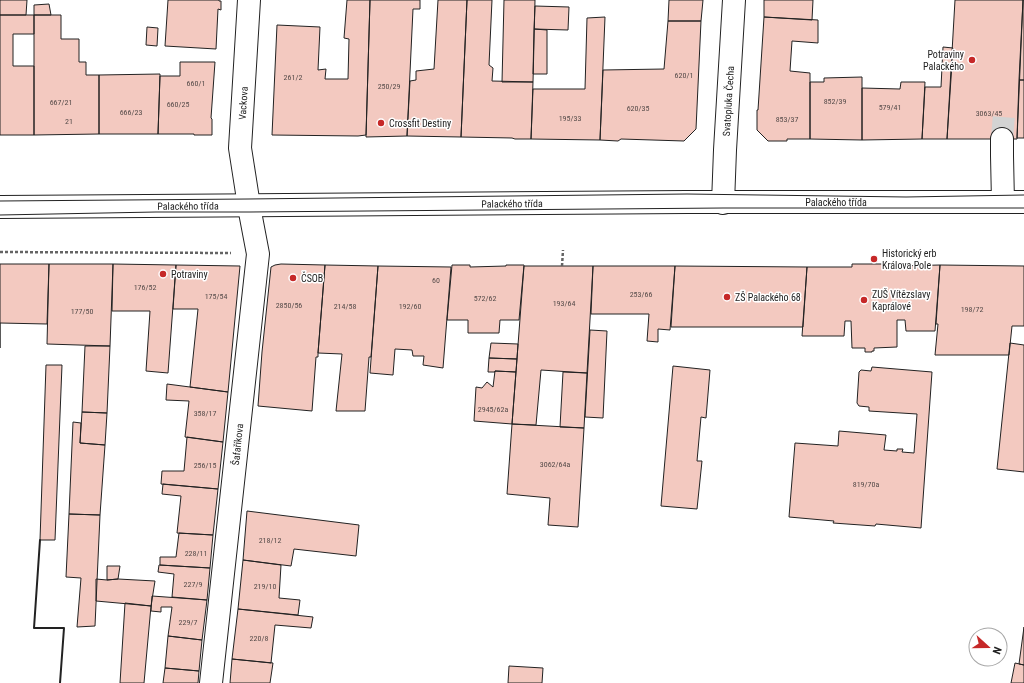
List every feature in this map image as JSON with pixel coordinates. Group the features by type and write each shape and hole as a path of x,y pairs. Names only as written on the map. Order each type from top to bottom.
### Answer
{"street":[{"name":"Vackova","path":"249,0 240,148 249,206"},
{"name":"Svatopluka Čecha","path":"723,203 734,0"},
{"path":"1002,139 1002,156 1014,202"},
{"name":"Palackého třída","path":"0,208 671,202 1014,202"},
{"name":"Šafaříkova","path":"211,683 258,258 249,206"}],"path":[{"path":"562,266 563,250"},
{"path":"0,252 230,252 242,258 258,258"}],"building":[{"path":"0,0 27,0 26,15 0,15"},
{"path":"168,0 221,1 221,10 218,9 216,49 165,46"},
{"path":"347,0 370,0 366,135 272,135 277,25 320,27 318,70 326,69 325,79 348,79 349,39 344,38"},
{"path":"370,0 420,0 420,9 413,9 407,136 366,137"},
{"path":"438,0 467,0 461,137 407,136 410,81 416,80 416,71 434,69"},
{"path":"467,0 492,0 489,65 493,68 492,81 533,82 531,139 461,137"},
{"path":"504,0 535,0 533,82 502,82"},
{"path":"669,0 703,0 701,21 668,21"},
{"path":"764,0 813,0 812,20 764,17"},
{"path":"955,0 1023,0 1017,139 947,139"},
{"path":"1023,0 1024,80 1019,80"},
{"path":"49,4 51,15 34,15 34,5"},
{"path":"535,6 569,7 568,30 534,29"},
{"path":"0,15 34,15 34,34 13,34 13,66 34,66 34,135 0,135"},
{"path":"34,15 61,15 61,39 79,39 79,62 86,62 86,75 99,75 99,134 34,135"},
{"path":"605,17 600,140 531,139 533,89 585,89 587,18"},
{"path":"764,17 818,20 818,43 792,41 790,71 810,73 810,139 768,141 757,130 757,110"},
{"path":"668,21 701,21 696,129 684,141 621,139 618,141 600,140 603,70 664,69"},
{"path":"147,27 158,28 157,46 146,45"},
{"path":"534,29 547,30 547,74 533,74"},
{"path":"943,47 953,48 947,139 922,139 925,87 941,87"},
{"path":"180,62 215,62 211,118 212,135 158,134 160,76 180,76"},
{"path":"160,74 158,134 99,134 99,75"},
{"path":"862,77 862,140 810,139 810,82 824,82 824,78"},
{"path":"1019,80 1024,80 1024,138 1017,138"},
{"path":"901,82 925,82 922,139 862,140 862,88 900,89"},
{"path":"0,264 49,264 47,324 0,323"},
{"path":"49,264 113,264 110,346 47,344"},
{"path":"113,264 176,265 168,373 146,371 150,311 112,311"},
{"path":"281,264 325,265 312,411 258,406 271,267"},
{"path":"852,264 896,264 897,266 940,265 935,331 906,331 905,320 897,320 897,347 874,348 874,351 872,352 865,352 865,348 852,348 851,321 845,321 844,336 802,336 807,267 852,267"},
{"path":"176,265 240,266 228,392 190,387 198,309 173,309"},
{"path":"325,265 378,266 365,411 336,411 342,354 318,353"},
{"path":"452,265 470,265 470,267 524,265 519,320 500,320 499,333 468,333 468,320 447,320"},
{"path":"940,265 1024,266 1024,326 1012,326 1009,355 935,355 938,324 936,324"},
{"path":"378,266 451,267 443,368 423,365 424,356 413,356 412,350 395,349 393,375 370,373"},
{"path":"524,266 593,266 587,373 541,370 536,425 512,424"},
{"path":"593,266 675,266 670,330 658,329 658,342 647,341 649,314 591,314"},
{"path":"675,266 807,267 803,327 671,327"},
{"path":"590,330 607,331 603,418 585,417"},
{"path":"491,343 518,344 517,359 489,358"},
{"path":"1010,343 1024,345 1024,472 997,469"},
{"path":"85,346 110,346 107,413 82,412"},
{"path":"489,358 517,359 516,372 488,372"},
{"path":"46,365 62,365 55,540 40,540"},
{"path":"673,366 710,370 706,418 701,417 697,461 702,461 697,509 661,506"},
{"path":"872,367 932,372 921,528 876,524 875,526 833,523 834,521 789,517 795,443 838,446 839,431 886,435 884,450 897,451 897,449 903,449 902,452 914,453 917,414 869,411 869,407 859,406 857,403 859,372 861,370 871,371"},
{"path":"495,371 516,372 512,424 474,421 476,387 482,388 487,382 493,387"},
{"path":"563,372 587,373 584,428 560,427"},
{"path":"167,384 228,392 223,442 185,437 189,401 166,400"},
{"path":"82,412 107,413 105,445 80,443"},
{"path":"73,422 81,423 80,443 105,445 100,515 69,514"},
{"path":"512,424 584,428 578,527 548,525 550,498 507,494"},
{"path":"187,437 223,442 218,489 161,484 162,471 184,471"},
{"path":"163,484 218,489 213,535 177,533 181,496 162,494"},
{"path":"247,511 359,525 356,556 294,549 291,566 243,560"},
{"path":"69,514 100,515 95,626 77,627 81,578 66,577"},
{"path":"179,533 213,535 210,568 160,565 160,557 176,557"},
{"path":"243,560 281,565 279,598 300,600 298,615 238,609"},
{"path":"159,565 210,568 207,600 172,597 174,574 158,572"},
{"path":"107,566 120,566 118,579 107,580"},
{"path":"96,579 155,581 151,606 96,601"},
{"path":"152,596 207,600 202,640 168,636 172,607 161,607 161,612 151,611"},
{"path":"125,603 151,606 144,683 120,683"},
{"path":"238,609 313,617 311,628 275,625 271,663 232,659"},
{"path":"1024,627 1024,665 1019,664"},
{"path":"168,636 202,640 199,671 165,668"},
{"path":"232,659 273,663 270,683 230,683"},
{"path":"1015,663 1024,665 1024,683 1011,683"},
{"path":"509,666 543,668 542,683 508,683"},
{"path":"165,668 199,671 198,683 163,683"}],"tunnel":[{"path":"1002,139 1004,114"}],"tram line":[{"path":"0,201 687,194 906,197 1024,195"},
{"path":"0,215 156,212 723,208 1024,208"}],"wall":[{"path":"40,540 34,628 64,628 60,683"}],"place":[{"name":"Potraviny Palackého","path":"972,60"},
{"name":"Crossfit Destiny","path":"381,123"},
{"name":"Historický erb Králova Pole","path":"874,259"},
{"name":"Potraviny","path":"163,274"},
{"name":"ČSOB","path":"293,278"},
{"name":"ZŠ Palackého 68","path":"727,297"},
{"name":"ZUŠ Vítězslavy Kaprálové","path":"864,300"}]}
